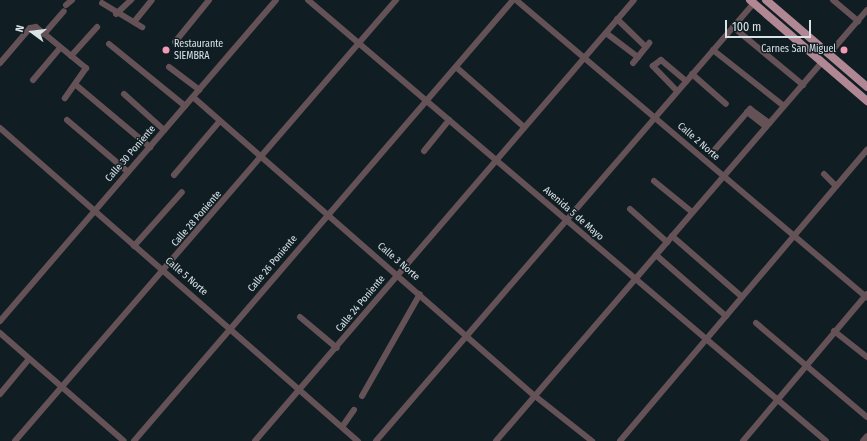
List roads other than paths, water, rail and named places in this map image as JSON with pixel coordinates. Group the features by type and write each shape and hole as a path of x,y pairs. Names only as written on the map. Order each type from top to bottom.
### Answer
{"main road":[{"path":"766,0 867,87"},
{"path":"752,2 821,63 867,101"}],"street":[{"path":"44,34 72,0"},
{"path":"116,14 131,0"},
{"path":"134,22 152,0"},
{"path":"175,42 209,0"},
{"name":"Calle 30 Poniente","path":"0,321 276,0"},
{"name":"Avenida 5 de Mayo","path":"308,0 449,120 565,222 708,339 826,441"},
{"name":"Calle 2 Norte","path":"514,0 866,296"},
{"name":"Calle 26 Poniente","path":"134,441 514,0"},
{"name":"Calle 24 Poniente","path":"256,441 398,276 495,160 634,0"},
{"path":"833,0 858,21"},
{"name":"Calle 28 Poniente","path":"15,441 164,272 361,44 392,1"},
{"path":"376,441 468,337 654,117 733,27 752,2"},
{"path":"102,3 116,14 134,22 142,28"},
{"path":"829,54 867,10"},
{"path":"606,32 636,60 648,45 617,19"},
{"path":"733,27 803,85"},
{"path":"0,64 30,28 44,34 87,70 65,98"},
{"path":"71,56 97,28"},
{"path":"109,44 185,106"},
{"path":"33,80 60,48"},
{"path":"713,50 784,106"},
{"path":"677,91 652,68 658,60 686,81"},
{"path":"496,441 821,63"},
{"path":"169,67 199,90"},
{"path":"456,67 524,127"},
{"path":"692,74 726,104"},
{"path":"76,85 150,147"},
{"path":"124,94 164,130"},
{"name":"Calle 3 Norte","path":"192,97 219,122 420,294 535,396 592,441"},
{"path":"711,154 750,109 767,125"},
{"path":"67,120 128,172"},
{"path":"424,151 449,120"},
{"path":"174,175 219,122"},
{"name":"Calle 5 Norte","path":"0,128 358,441"},
{"path":"620,441 708,339 741,296 867,150"},
{"path":"824,174 836,186"},
{"path":"654,181 692,212"},
{"path":"134,246 182,192"},
{"path":"630,209 666,242"},
{"path":"672,236 741,296"},
{"path":"656,254 726,316"},
{"path":"362,396 420,294"},
{"path":"743,441 779,400 804,365 866,296"},
{"path":"300,317 336,348"},
{"path":"756,324 867,417"},
{"path":"834,331 867,357"},
{"path":"0,333 124,441"},
{"path":"0,394 29,358"},
{"path":"342,427 354,410"},
{"path":"863,441 867,436"}],"place":[{"name":"Restaurante SIEMBRA","path":"166,50"},
{"name":"Carnes San Miguel","path":"844,50"}]}
